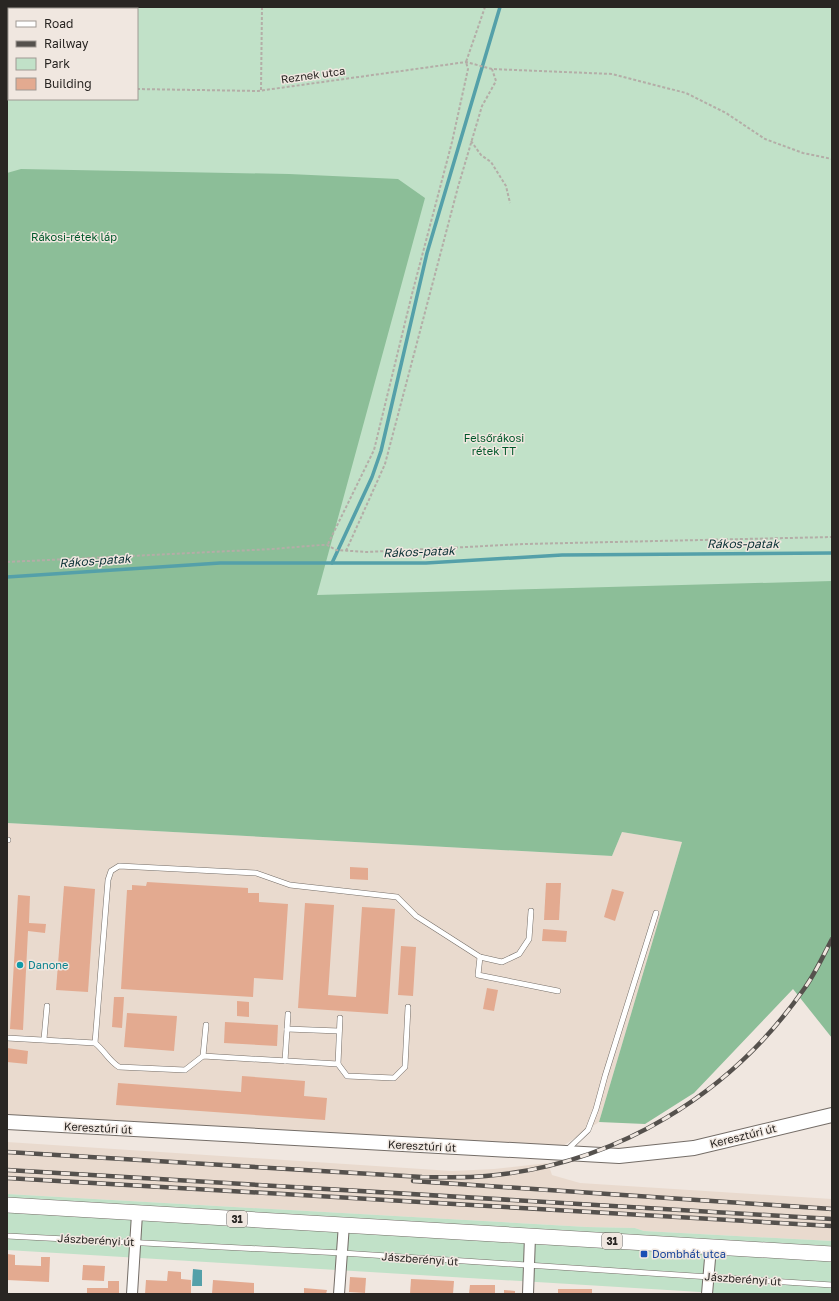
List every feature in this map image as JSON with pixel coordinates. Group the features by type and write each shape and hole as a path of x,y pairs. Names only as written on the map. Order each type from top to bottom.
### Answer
{"main road":[{"name":"Keresztúri út","path":"7,1122 619,1156 694,1148 832,1115"},
{"name":"31","path":"7,1205 137,1214 344,1224 832,1254"}],"street":[{"path":"132,1294 137,1214"},
{"path":"340,1294 344,1224"},
{"path":"528,1294 530,1236"},
{"path":"707,1294 710,1247"}],"lane":[{"path":"95,1043 108,880 111,871 119,866 256,873 290,885 397,897 416,916 480,958 502,962 519,954 529,939 531,910"},
{"path":"564,1153 588,1130 596,1109 656,913"},
{"path":"480,958 478,975 558,990"},
{"path":"44,1039 47,1006"},
{"path":"340,1018 338,1064 346,1076 394,1078 405,1067 408,1006"},
{"path":"285,1061 288,1014"},
{"path":"203,1056 206,1025"},
{"path":"287,1029 339,1032"},
{"path":"7,1038 95,1043 114,1064 120,1067 185,1070 203,1056 338,1064"},
{"name":"Jászberényi út","path":"7,1236 342,1253 832,1284"}],"path":[{"path":"261,90 262,7"},
{"path":"327,545 374,450 412,294 452,142 468,69 466,62 485,7"},
{"name":"Reznek utca","path":"138,89 261,90 466,62 492,69 612,74 686,93 726,113 765,139 803,153 832,159"},
{"path":"346,551 385,464 471,141 482,106 496,81 492,69"},
{"path":"471,141 481,155 490,162 506,186 510,203"},
{"path":"7,562 327,545 336,550 367,552 525,544 832,537"}],"shaded area":[{"path":"7,823 612,856 622,832 682,842 599,1122 560,1148 7,1115"},
{"path":"7,1142 452,1171 494,1169 548,1163 552,1175 580,1183 832,1199 832,1241 644,1231 635,1228 587,1227 7,1194"}],"green space":[{"name":"Felsőrákosi rétek TT","path":"7,7 832,7 832,821 7,741"},
{"name":"Rákosi-rétek láp","path":"21,169 289,174 398,179 425,198 317,595 832,581 832,1038 793,989 694,1093 645,1124 599,1122 682,842 622,832 612,856 7,823 7,173"},
{"path":"7,1194 587,1227 635,1228 644,1231 832,1241 832,1294 733,1294 7,1250"}],"water":[{"path":"193,1269 202,1270 202,1286 192,1286"}],"building":[{"path":"350,867 368,868 368,880 350,879"},
{"path":"147,882 248,888 248,893 259,893 259,902 288,904 283,980 254,978 253,997 121,989 127,890 132,890 132,885 146,886"},
{"path":"546,883 561,883 559,920 544,920"},
{"path":"64,886 95,889 88,992 56,990"},
{"path":"612,889 624,892 615,921 604,917"},
{"name":"Danone","path":"18,895 30,896 29,923 46,924 45,933 28,931 23,1030 10,1029"},
{"path":"305,903 334,905 328,995 356,997 362,907 395,909 388,1014 298,1008"},
{"path":"543,929 567,931 566,942 542,941"},
{"path":"401,946 416,947 413,996 398,995"},
{"path":"487,988 498,990 494,1011 483,1009"},
{"path":"114,997 124,997 122,1028 112,1027"},
{"path":"237,1001 249,1002 249,1017 237,1016"},
{"path":"127,1013 177,1016 174,1051 124,1047"},
{"path":"225,1022 278,1025 277,1046 224,1043"},
{"path":"7,1048 28,1051 27,1064 7,1062"},
{"path":"242,1076 305,1081 304,1096 327,1098 325,1120 116,1105 118,1083 241,1092"},
{"path":"7,1254 15,1255 15,1265 41,1266 41,1257 50,1257 49,1282 7,1280"},
{"path":"83,1265 105,1266 104,1281 82,1280"},
{"path":"168,1271 181,1272 181,1279 191,1280 191,1294 145,1294 146,1280 167,1281"},
{"path":"350,1277 366,1278 365,1293 349,1292"},
{"path":"411,1279 454,1281 453,1294 410,1294"},
{"path":"213,1280 254,1283 254,1294 212,1294"},
{"path":"108,1281 119,1281 119,1294 87,1294 87,1288 108,1288"},
{"path":"470,1285 495,1285 495,1294 469,1294"},
{"path":"304,1288 327,1290 326,1294 304,1294"},
{"path":"558,1289 592,1289 592,1294 558,1294"},
{"path":"504,1290 515,1291 515,1294 504,1294"}],"waterway":[{"path":"332,563 372,477 381,451 427,253 500,7"},
{"name":"Rákos-patak","path":"7,577 220,563 426,563 562,555 832,553"}],"railway":[{"path":"7,1152 422,1177 478,1177 534,1169 580,1157 624,1140 666,1118 705,1092 741,1061 774,1027 808,983 832,939"},
{"path":"7,1170 832,1219"},
{"path":"7,1178 832,1226"},
{"path":"413,1181 832,1209"}],"place":[{"name":"Danone","path":"20,965"},
{"name":"Dombhát utca","path":"644,1254"}]}
